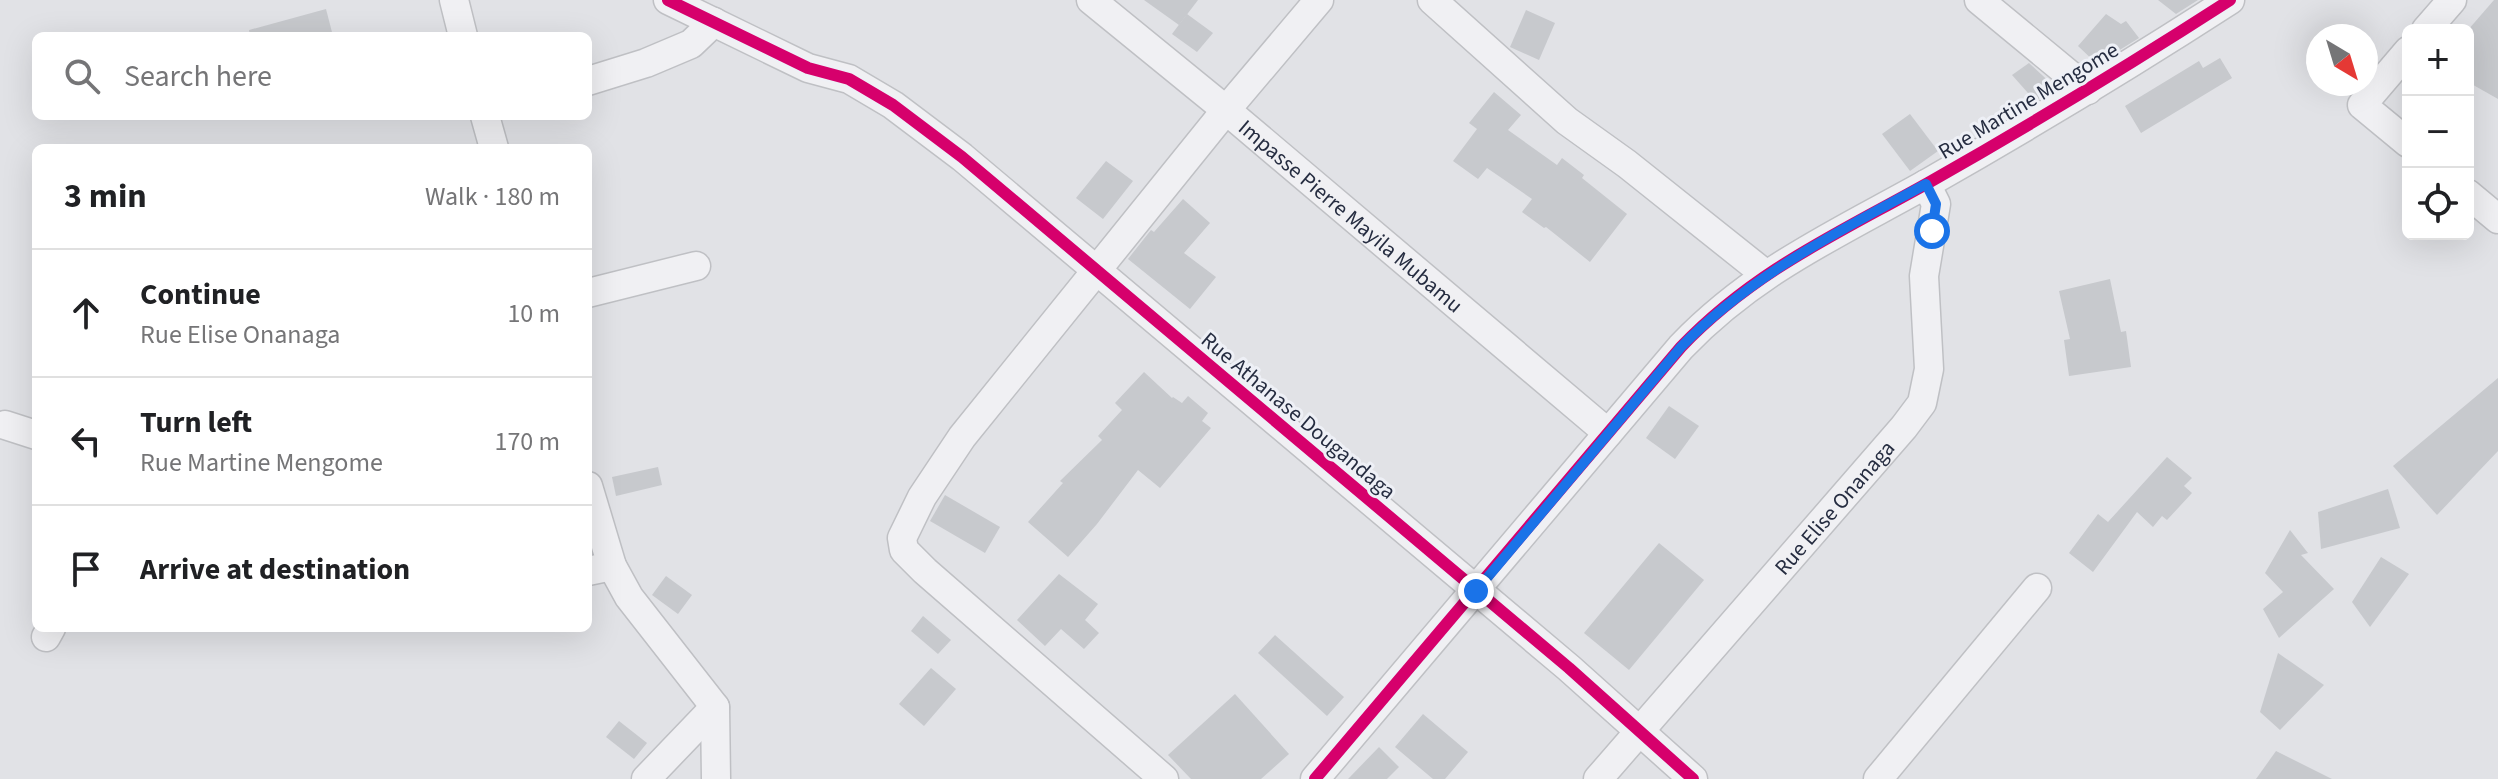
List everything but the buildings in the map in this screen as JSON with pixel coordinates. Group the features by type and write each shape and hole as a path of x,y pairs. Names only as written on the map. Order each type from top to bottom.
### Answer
{"street":[{"path":"454,0 462,32"},
{"name":"Rue Athanase Dougandaga","path":"668,0 808,68 849,79 893,105 962,157 1640,729 1693,779"},
{"name":"Impasse Pierre Mayila Mubamu","path":"1091,0 1608,433"},
{"path":"1164,779 925,571 902,545 909,521 962,437 1226,110 1319,0"},
{"path":"1432,0 1567,121 1627,164 1765,274"},
{"path":"1979,0 2088,90"},
{"name":"Rue Martine Mengome","path":"1315,779 1681,347 1710,317 1765,274 2088,90 2230,0"},
{"path":"2431,24 2452,0"},
{"path":"592,80 646,63 691,44 714,22"},
{"path":"2402,58 2362,105 2402,138"},
{"path":"486,120 493,144"},
{"name":"Rue Elise Onanaga","path":"1598,779 1922,403 1929,369 1924,276 1936,204 1926,184"},
{"path":"2474,199 2498,219"},
{"path":"592,292 696,266"},
{"path":"5,425 32,434"},
{"path":"592,514 600,569 629,597 715,707 716,779"},
{"path":"1878,779 2037,588"},
{"path":"646,779 715,707"}],"cycle path":[{"path":"668,0 808,68 849,79 893,105 962,157 1569,668 1693,779"},
{"path":"1315,779 1681,347 1709,320 1798,255 2004,139 2230,0"}],"route":[{"path":"1476,591 1681,347 1738,294 1765,274 1926,184 1936,204 1932,231"}]}
